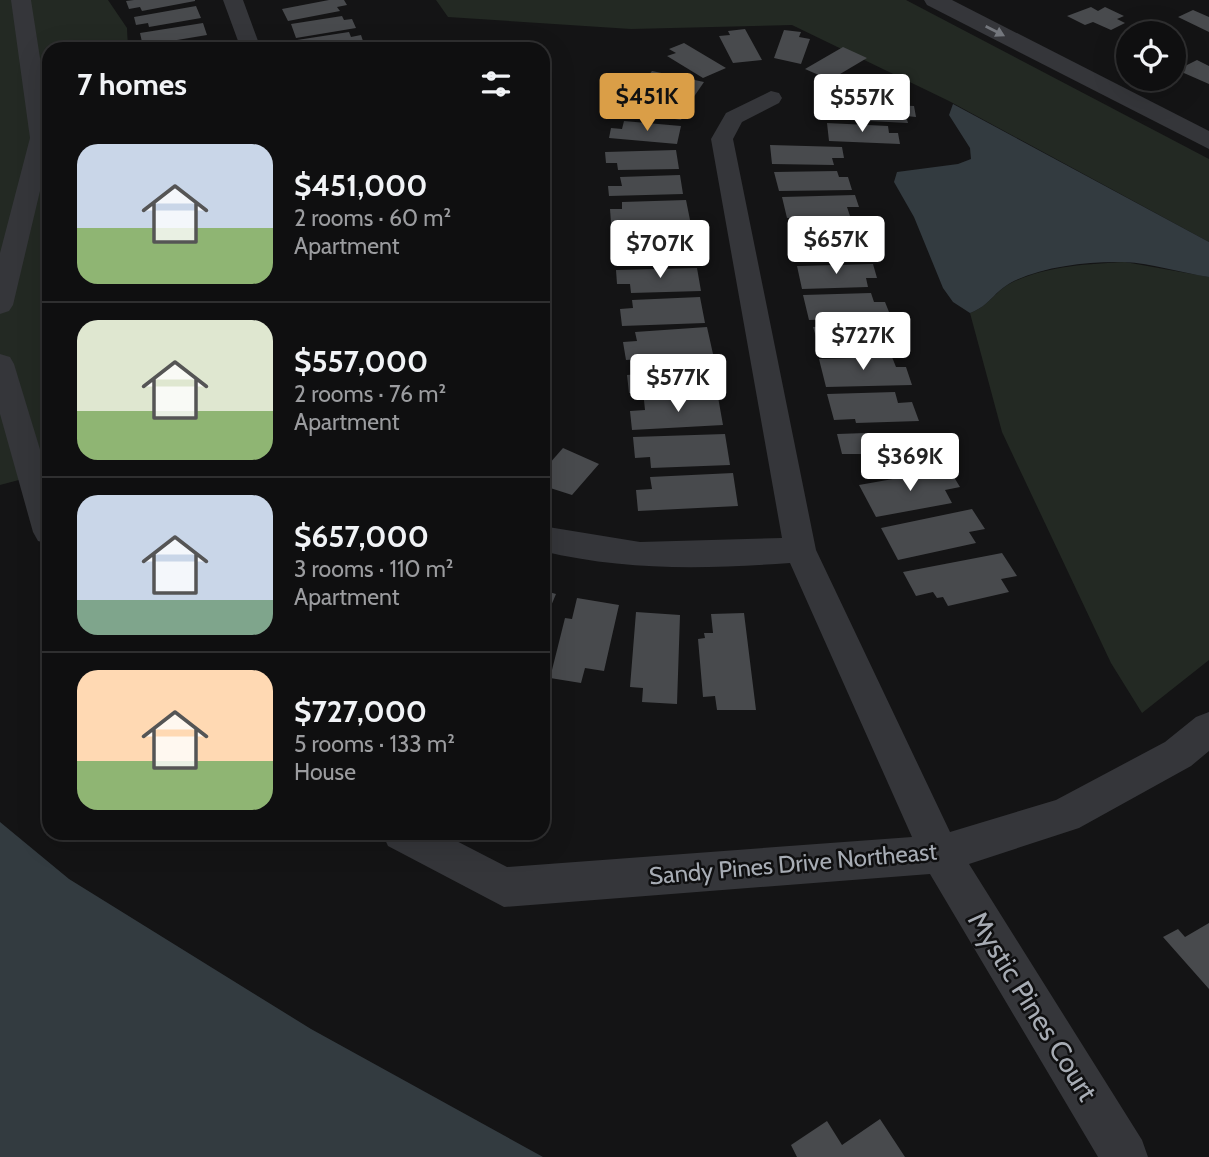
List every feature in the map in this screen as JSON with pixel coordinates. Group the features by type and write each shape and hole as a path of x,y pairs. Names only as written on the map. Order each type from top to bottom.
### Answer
{"street":[{"path":"0,305 41,138 21,0"},
{"path":"233,0 248,42"},
{"path":"935,0 1209,141"},
{"path":"983,0 1080,49"},
{"path":"1165,91 1175,96"},
{"name":"Mystic Pines Court","path":"771,98 737,114 725,126 722,139 800,550 940,854 1125,1157"},
{"path":"0,365 42,508"},
{"path":"550,540 592,551 680,558 800,550"},
{"name":"Sandy Pines Drive Northeast","path":"415,840 504,887 940,854 1065,815 1178,754 1209,728"}],"shaded area":[{"path":"0,0 108,0 127,28 128,42 42,42 42,474 0,485"},
{"path":"436,0 906,0 1209,159 1209,242 949,101 792,25 631,29 448,17"},
{"path":"953,104 1209,242 1209,277 1135,263 1082,264 1052,268 1012,282 970,313 953,302 943,288 914,217 894,182 897,172 958,164 971,159 970,148 949,115"},
{"path":"1125,262 1209,277 1209,660 1142,713 1111,663 1002,432 970,313 1013,282 1040,272"},
{"path":"0,822 69,879 311,1029 543,1157 0,1157"}],"building":[{"path":"329,0 344,0 347,5 337,7 340,11 288,21 282,9"},
{"path":"126,1 195,1 142,11 140,7 129,9"},
{"path":"196,6 201,18 149,27 148,23 136,25 134,17"},
{"path":"1091,7 1098,11 1105,7 1124,16 1117,19 1121,21 1116,21 1116,28 1111,30 1093,22 1085,25 1067,16"},
{"path":"1193,10 1209,17 1209,32 1178,17"},
{"path":"342,16 344,20 352,19 356,28 296,38 291,24"},
{"path":"203,23 207,35 165,42 142,42 140,33"},
{"path":"745,29 762,60 733,63 719,36 730,35 728,31"},
{"path":"784,30 801,32 799,37 810,39 801,64 774,58"},
{"path":"349,32 351,37 361,35 363,42 297,42"},
{"path":"684,43 726,68 703,78 667,56 676,53 669,49"},
{"path":"843,47 867,58 830,80 805,69"},
{"path":"1197,60 1209,66 1209,84 1186,74 1186,66"},
{"path":"652,71 704,82 693,98 631,84 638,75 647,77"},
{"path":"842,83 891,83 893,89 906,89 909,99 847,99"},
{"path":"625,93 689,103 681,120 626,111 629,105 619,104"},
{"path":"847,103 914,106 916,117 906,116 908,123 849,120"},
{"path":"624,121 681,126 677,144 609,138 611,128 622,129"},
{"path":"827,123 888,126 889,133 898,133 900,144 829,141"},
{"path":"770,145 842,147 844,158 832,158 834,165 772,164"},
{"path":"676,150 679,169 618,170 617,163 606,163 605,152"},
{"path":"837,171 839,177 848,177 852,190 779,191 774,172"},
{"path":"680,175 683,194 609,196 608,186 622,186 620,177"},
{"path":"855,195 859,207 847,207 850,216 787,218 782,197"},
{"path":"686,200 690,220 611,223 610,209 622,209 622,202"},
{"path":"863,235 867,249 857,249 860,258 795,259 789,237"},
{"path":"692,240 695,262 617,264 615,242"},
{"path":"873,264 877,278 866,278 868,287 802,289 797,266"},
{"path":"697,268 701,291 631,293 630,284 617,284 616,270"},
{"path":"871,293 874,302 885,302 891,317 809,320 803,295"},
{"path":"700,297 705,323 622,326 620,309 633,308 632,300"},
{"path":"893,323 900,340 885,341 888,349 821,353 813,327"},
{"path":"707,327 713,354 626,360 623,342 637,341 635,332"},
{"path":"892,357 896,367 906,367 912,385 826,387 819,359"},
{"path":"712,361 717,389 629,393 627,375 640,374 639,364"},
{"path":"895,392 898,403 912,402 919,421 856,423 855,419 834,420 827,394"},
{"path":"718,397 723,425 632,430 630,411 645,410 644,400"},
{"path":"921,433 931,461 864,464 861,454 842,454 837,434"},
{"path":"725,434 730,465 651,468 650,457 635,458 633,437"},
{"path":"563,448 599,464 572,495 550,488 550,463"},
{"path":"949,469 960,487 945,490 952,503 876,517 859,485"},
{"path":"733,473 738,506 638,511 636,490 652,489 650,477"},
{"path":"972,509 985,529 969,532 976,543 898,560 881,528"},
{"path":"1002,553 1017,576 1001,579 1009,592 948,606 943,597 937,598 933,592 916,596 903,572"},
{"path":"550,592 556,594 550,608"},
{"path":"577,598 619,605 604,671 585,668 581,683 550,678 565,618 572,619"},
{"path":"636,612 680,615 677,704 642,702 643,688 630,687"},
{"path":"744,613 756,710 717,710 715,696 703,697 698,639 705,638 704,633 713,633 711,614"},
{"path":"1209,923 1209,989 1163,937 1178,929 1185,937"},
{"path":"880,1119 905,1157 797,1157 791,1145 827,1121 842,1145"}]}
